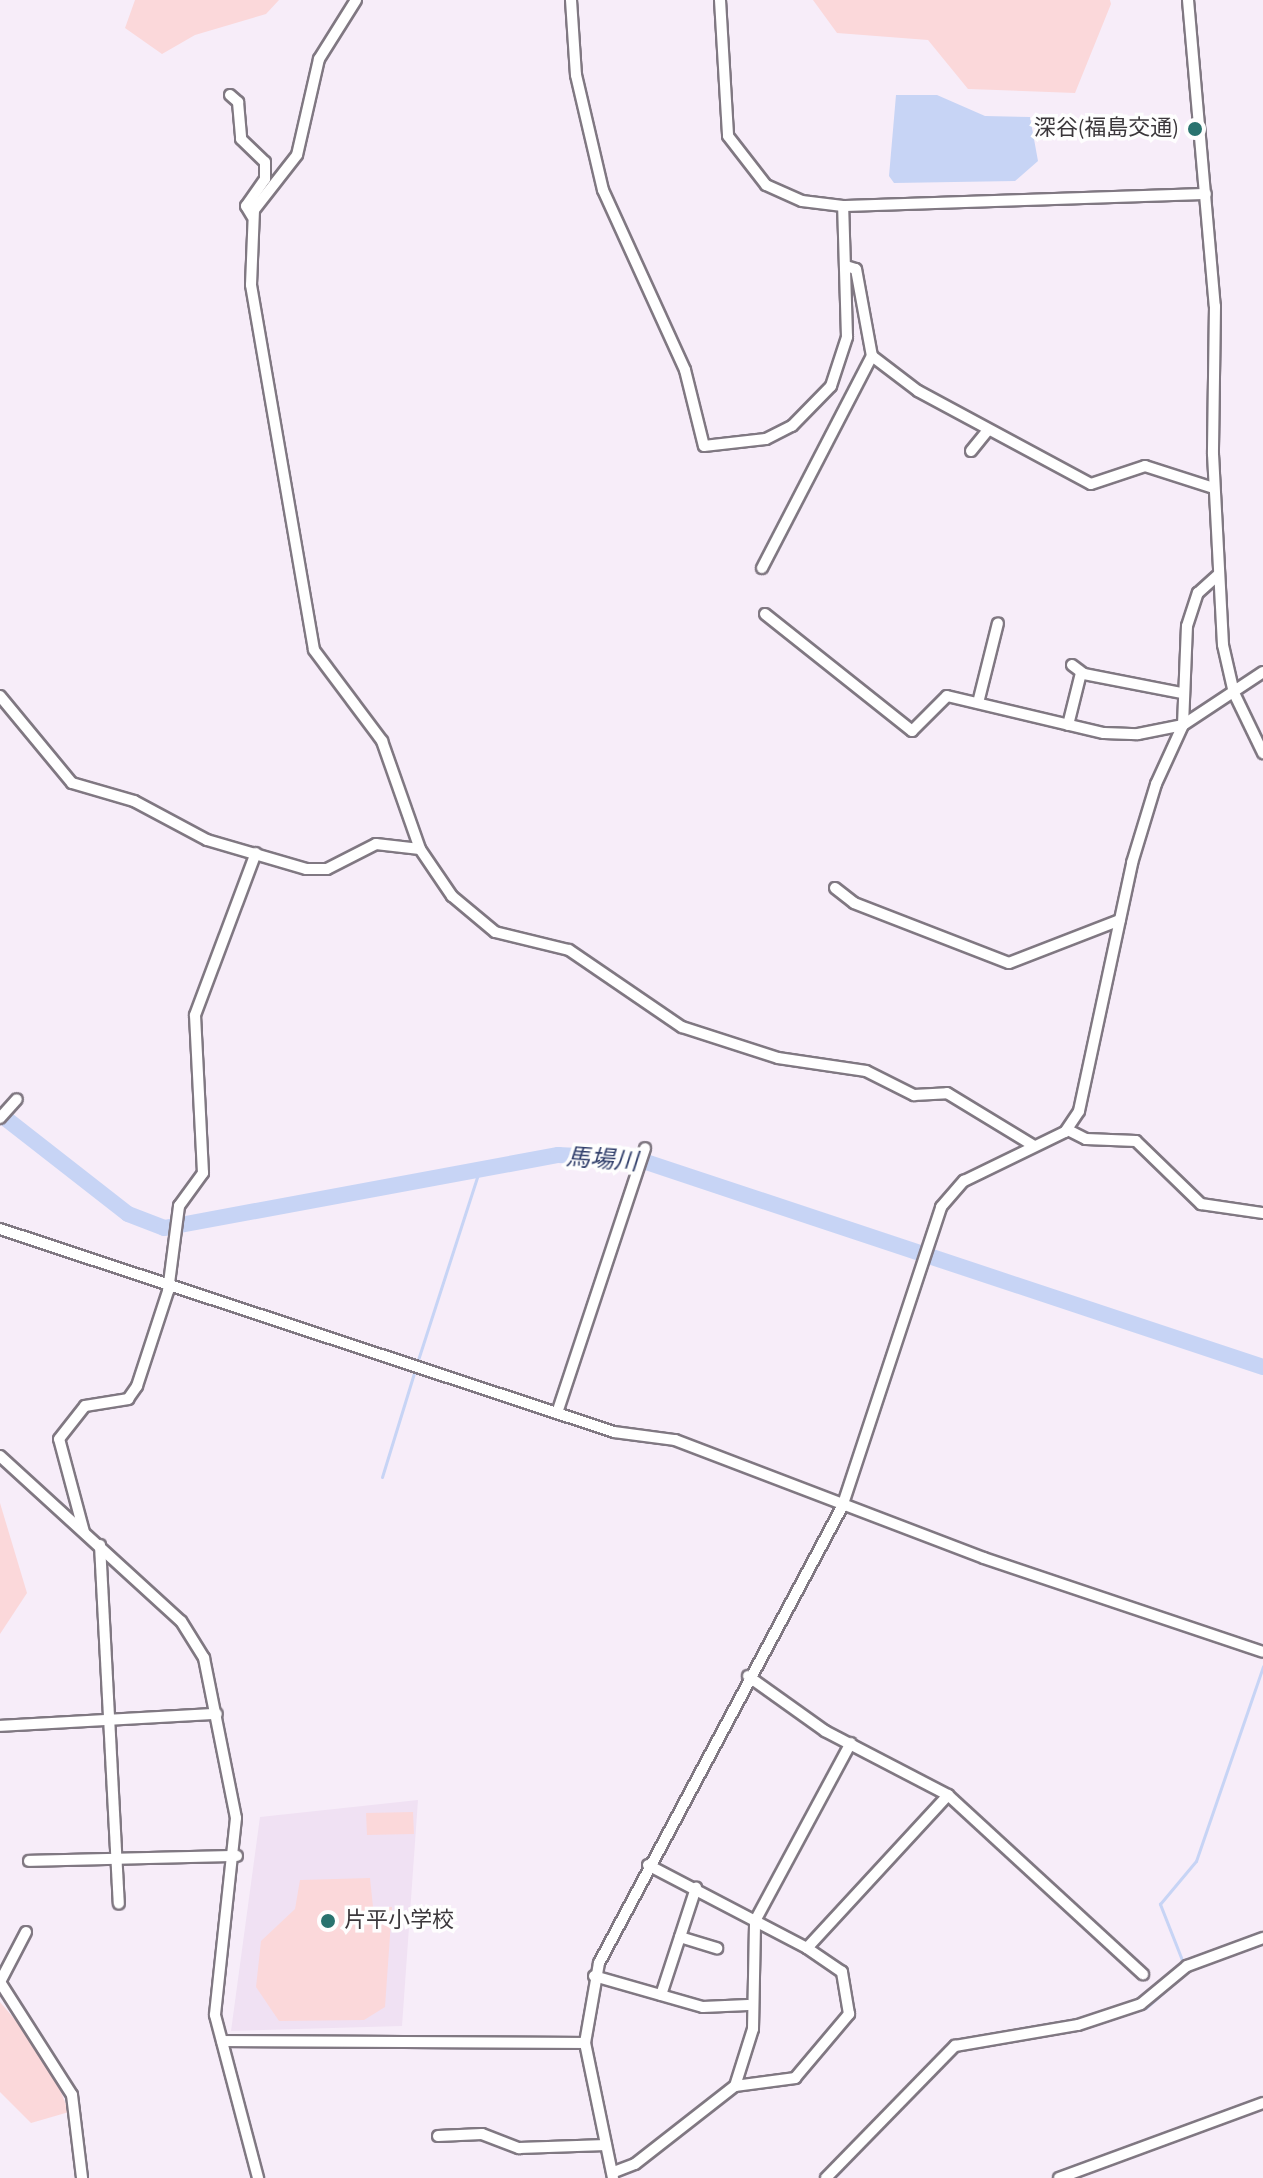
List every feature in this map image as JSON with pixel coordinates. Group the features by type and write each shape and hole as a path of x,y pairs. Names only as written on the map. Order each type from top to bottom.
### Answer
{"street":[{"path":"252,216 297,155 319,59 356,0"},
{"path":"571,0 576,75 603,190 685,370 704,446 766,439 814,409 843,355 846,266 843,206"},
{"path":"720,0 723,116 739,157 766,185 843,206 1206,194"},
{"path":"1188,0 1215,306 1214,488 1219,574 1234,693 1263,753"},
{"path":"230,95 238,102 241,139 265,162 265,179 246,206 252,216 256,327 314,650 333,685 382,741 420,849 452,896 495,932 569,950 690,1031 778,1058 866,1071 914,1095 947,1093 1034,1146"},
{"path":"762,568 872,356 856,269 846,266"},
{"path":"872,356 987,431 1091,484 1145,466 1214,488"},
{"path":"971,451 987,431"},
{"path":"648,1865 807,1948 842,1972 849,2014 795,2078 735,2086 635,2164 613,2175 585,2043 594,1976 648,1865 842,1507 929,1243 955,1188 1068,1130 1081,1103 1120,920 1156,784 1183,725 1182,693 1194,602 1219,574"},
{"path":"765,614 908,730 942,696 1068,725 1126,734 1183,725 1263,672"},
{"path":"978,703 998,623"},
{"path":"1068,725 1076,669 1182,693"},
{"path":"0,696 72,783 125,797 201,837 316,870 376,844 420,849"},
{"path":"84,1532 59,1439 85,1406 135,1392 167,1284 178,1216 204,1166 195,1015 256,853"},
{"path":"835,888 854,903 1009,963 1120,920"},
{"path":"0,1118 17,1099"},
{"path":"1068,1130 1086,1139 1136,1141 1201,1204 1263,1213"},
{"path":"557,1413 645,1148"},
{"path":"0,1229 625,1435 675,1440 842,1507 1263,1652"},
{"path":"0,1456 100,1545 196,1641 217,1714 237,1856 215,1997 222,2041 258,2178"},
{"path":"100,1545 106,1720 119,1903"},
{"path":"748,1676 851,1743 948,1795 1143,1974"},
{"path":"0,1726 217,1714"},
{"path":"735,2086 753,2029 748,2005 758,1975 755,1921 851,1743"},
{"path":"807,1948 948,1795"},
{"path":"29,1861 116,1855 237,1856"},
{"path":"661,1995 696,1888"},
{"path":"26,1932 0,1982 72,2095 82,2178"},
{"path":"680,1937 717,1948"},
{"path":"826,2178 955,2046 1078,2025 1141,2004 1187,1966 1263,1938"},
{"path":"594,1976 703,2007 748,2005"},
{"path":"222,2041 585,2043"},
{"path":"1059,2178 1263,2103"},
{"path":"438,2136 482,2134 519,2148 606,2145"}],"shaded area":[{"path":"135,0 279,0 266,14 195,35 162,54 125,28"},
{"path":"813,0 1110,0 1111,4 1075,93 968,89 928,40 837,33"},
{"path":"0,1503 27,1593 0,1634"},
{"name":"片平小学校","path":"418,1800 402,2026 231,2031 260,1817"},
{"path":"413,1812 414,1834 367,1835 366,1813"},
{"path":"370,1878 373,1907 392,1907 385,2007 364,2020 279,2021 256,1987 261,1941 295,1909 300,1880"},
{"path":"0,2002 47,2057 69,2112 31,2123 0,2092"}],"water":[{"path":"896,95 937,95 985,116 1030,117 1038,161 1015,181 894,183 889,176"}],"waterway":[{"name":"馬場川","path":"0,1114 128,1214 164,1228 558,1155 637,1159 1263,1367"},
{"path":"417,1363 480,1168"},
{"path":"382,1477 415,1370"},
{"path":"1184,1965 1160,1904 1196,1861 1263,1666"},
{"path":"1116,2017 1146,2008 1182,1976"},
{"path":"1071,2031 1102,2022"},
{"path":"833,2178 850,2161"}],"place":[{"name":"深谷(福島交通)","path":"1195,129"},
{"name":"片平小学校","path":"328,1921"}]}
